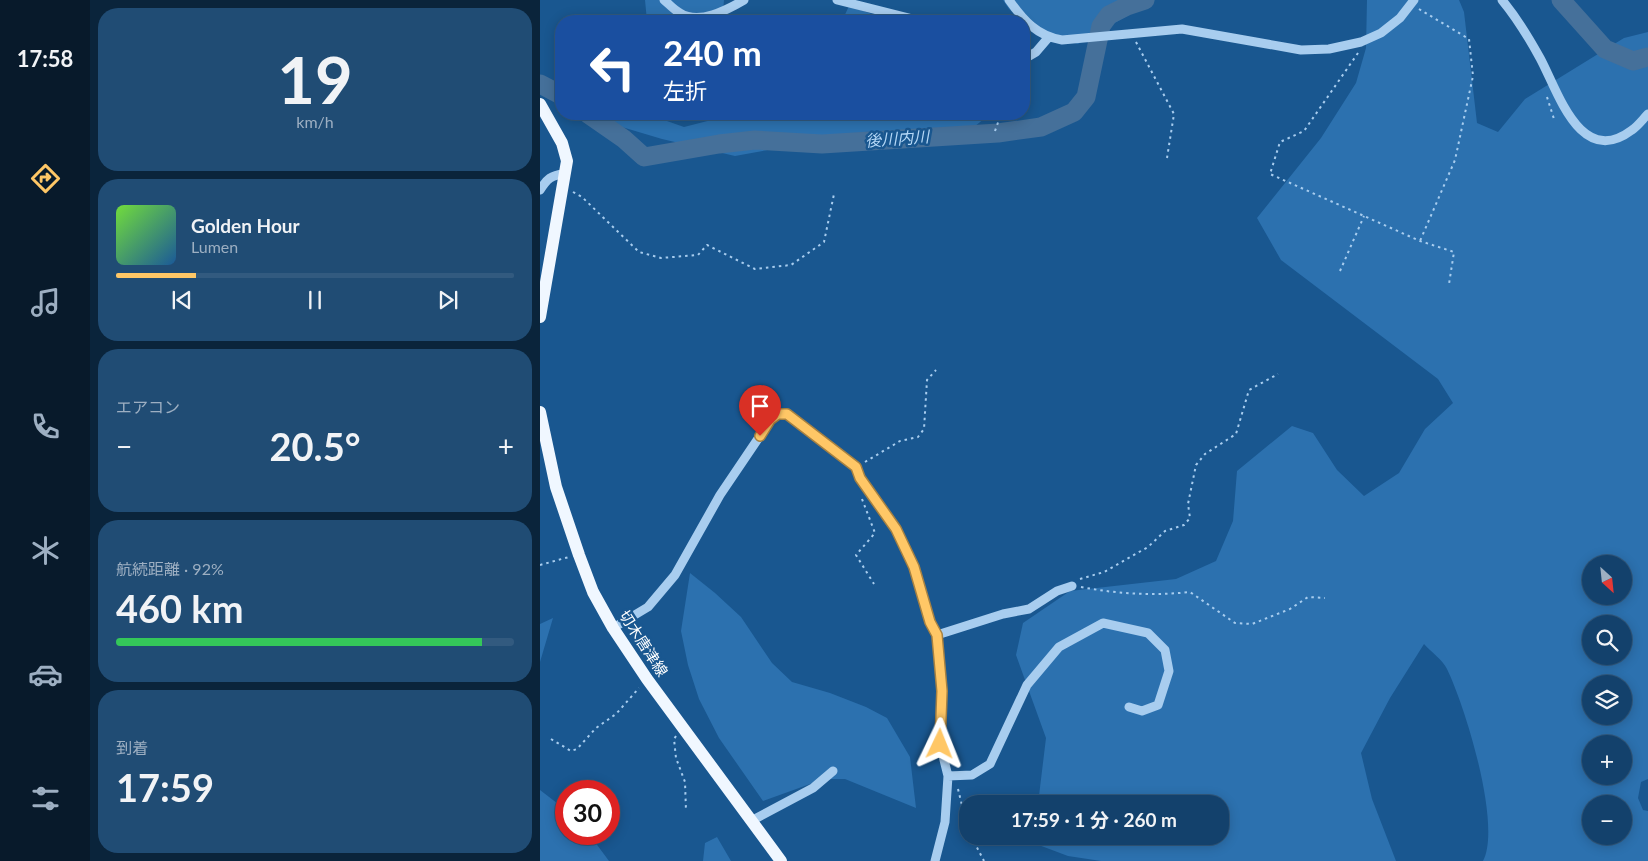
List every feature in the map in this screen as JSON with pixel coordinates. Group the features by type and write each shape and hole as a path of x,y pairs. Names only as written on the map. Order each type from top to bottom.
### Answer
{"main road":[{"path":"540,104 562,143 566,161 540,317"},
{"name":"切木唐津線","path":"540,412 556,487 579,555 594,592 613,628 647,679 781,861"}],"street":[{"path":"664,0 680,14 686,15"},
{"path":"708,15 726,11 744,0"},
{"path":"837,0 897,15"},
{"path":"1009,0 1021,15"},
{"path":"1502,0 1518,20 1541,59 1562,104 1576,126 1588,136 1603,141 1618,138 1632,130 1648,114"},
{"path":"1030,26 1048,38 1062,40 1182,29 1301,50 1329,49 1361,42 1381,33 1400,18 1412,2"},
{"path":"1030,56 1036,52 1048,38"},
{"path":"540,190 547,180 554,175 563,180"},
{"path":"613,628 648,608 675,575 720,496 770,420 778,414 787,414 856,467 860,478 896,529 914,567 930,622 937,635 942,691 940,744 948,776 946,822 935,861"},
{"path":"937,635 1003,614 1029,609 1057,591 1072,586"},
{"path":"948,776 972,775 990,764 1027,684 1059,646 1103,623 1148,632 1164,650 1169,671 1158,705 1142,711 1129,707"},
{"path":"752,821 813,788 833,771"}],"path":[{"path":"1412,2 1469,39 1473,76 1455,160 1420,241"},
{"path":"1128,34 1174,114 1167,158"},
{"path":"1361,42 1359,52 1304,131 1280,142 1270,174 1420,241 1454,252 1449,284"},
{"path":"996,131 999,120"},
{"path":"563,180 639,252 661,258 698,255 707,245 755,269 791,265 824,242 834,194"},
{"path":"1340,271 1364,216"},
{"path":"856,467 900,441 918,437 924,429 927,380 936,370"},
{"path":"1278,374 1249,390 1236,434 1205,454 1196,465 1188,504 1190,518 1184,525 1165,532 1148,547 1104,572 1077,580 1072,586 1115,594 1159,596 1190,592 1235,623 1252,624 1290,609 1308,597 1325,598"},
{"path":"862,498 875,533 856,555 874,584"},
{"path":"540,565 579,555"},
{"path":"550,739 570,751 577,749 596,728 616,714 647,679"},
{"path":"682,726 674,739 676,758 685,782 686,811"},
{"path":"948,776 959,790 960,795"},
{"path":"976,845 984,861"}],"shaded area":[{"path":"645,0 724,0 723,15 646,15"},
{"path":"1003,0 1155,0 1078,44 1034,31 1030,27 1030,15 1016,15"},
{"path":"1367,0 1459,0 1464,12 1477,123 1498,132 1525,99 1624,38 1648,32 1648,779 1641,782 1638,798 1643,810 1648,811 1648,861 1483,861 1488,844 1488,821 1479,765 1463,710 1447,669 1440,659 1424,644 1390,698 1361,753 1372,799 1396,861 1101,861 1068,856 1039,845 1229,845 1229,795 1039,795 1046,738 1016,655 1023,623 1070,591 1176,579 1216,561 1233,521 1237,471 1292,426 1313,433 1337,470 1364,496 1399,473 1425,429 1453,403 1438,379 1281,260 1257,218 1321,138 1356,83 1366,48"},
{"path":"849,6 875,15 845,15"},
{"path":"598,120 664,120 684,127 711,120 983,120 974,127 865,132 735,156 662,139"},
{"path":"690,573 741,617 772,663 792,682 830,693 866,707 887,718 910,757 916,808 845,779 824,779 763,801 719,738 699,699 688,665 681,631"},
{"path":"553,618 540,662 540,624"},
{"path":"540,790 555,802 555,845 597,845 609,861 540,861"},
{"path":"717,837 731,861 703,861 705,843"}],"waterway":[{"name":"後川内川","path":"597,120 624,139 644,157 755,140 822,144 998,133 1041,127 1074,112 1086,97 1101,26 1109,15 1145,0"},
{"name":"後川内川","path":"1561,0 1605,49 1633,61 1648,57"},
{"name":"後川内川","path":"540,84 555,92"}],"route":[{"path":"760,436 770,420 778,414 787,414 856,467 860,478 896,529 914,567 930,622 937,635 942,691 940,744"}]}
